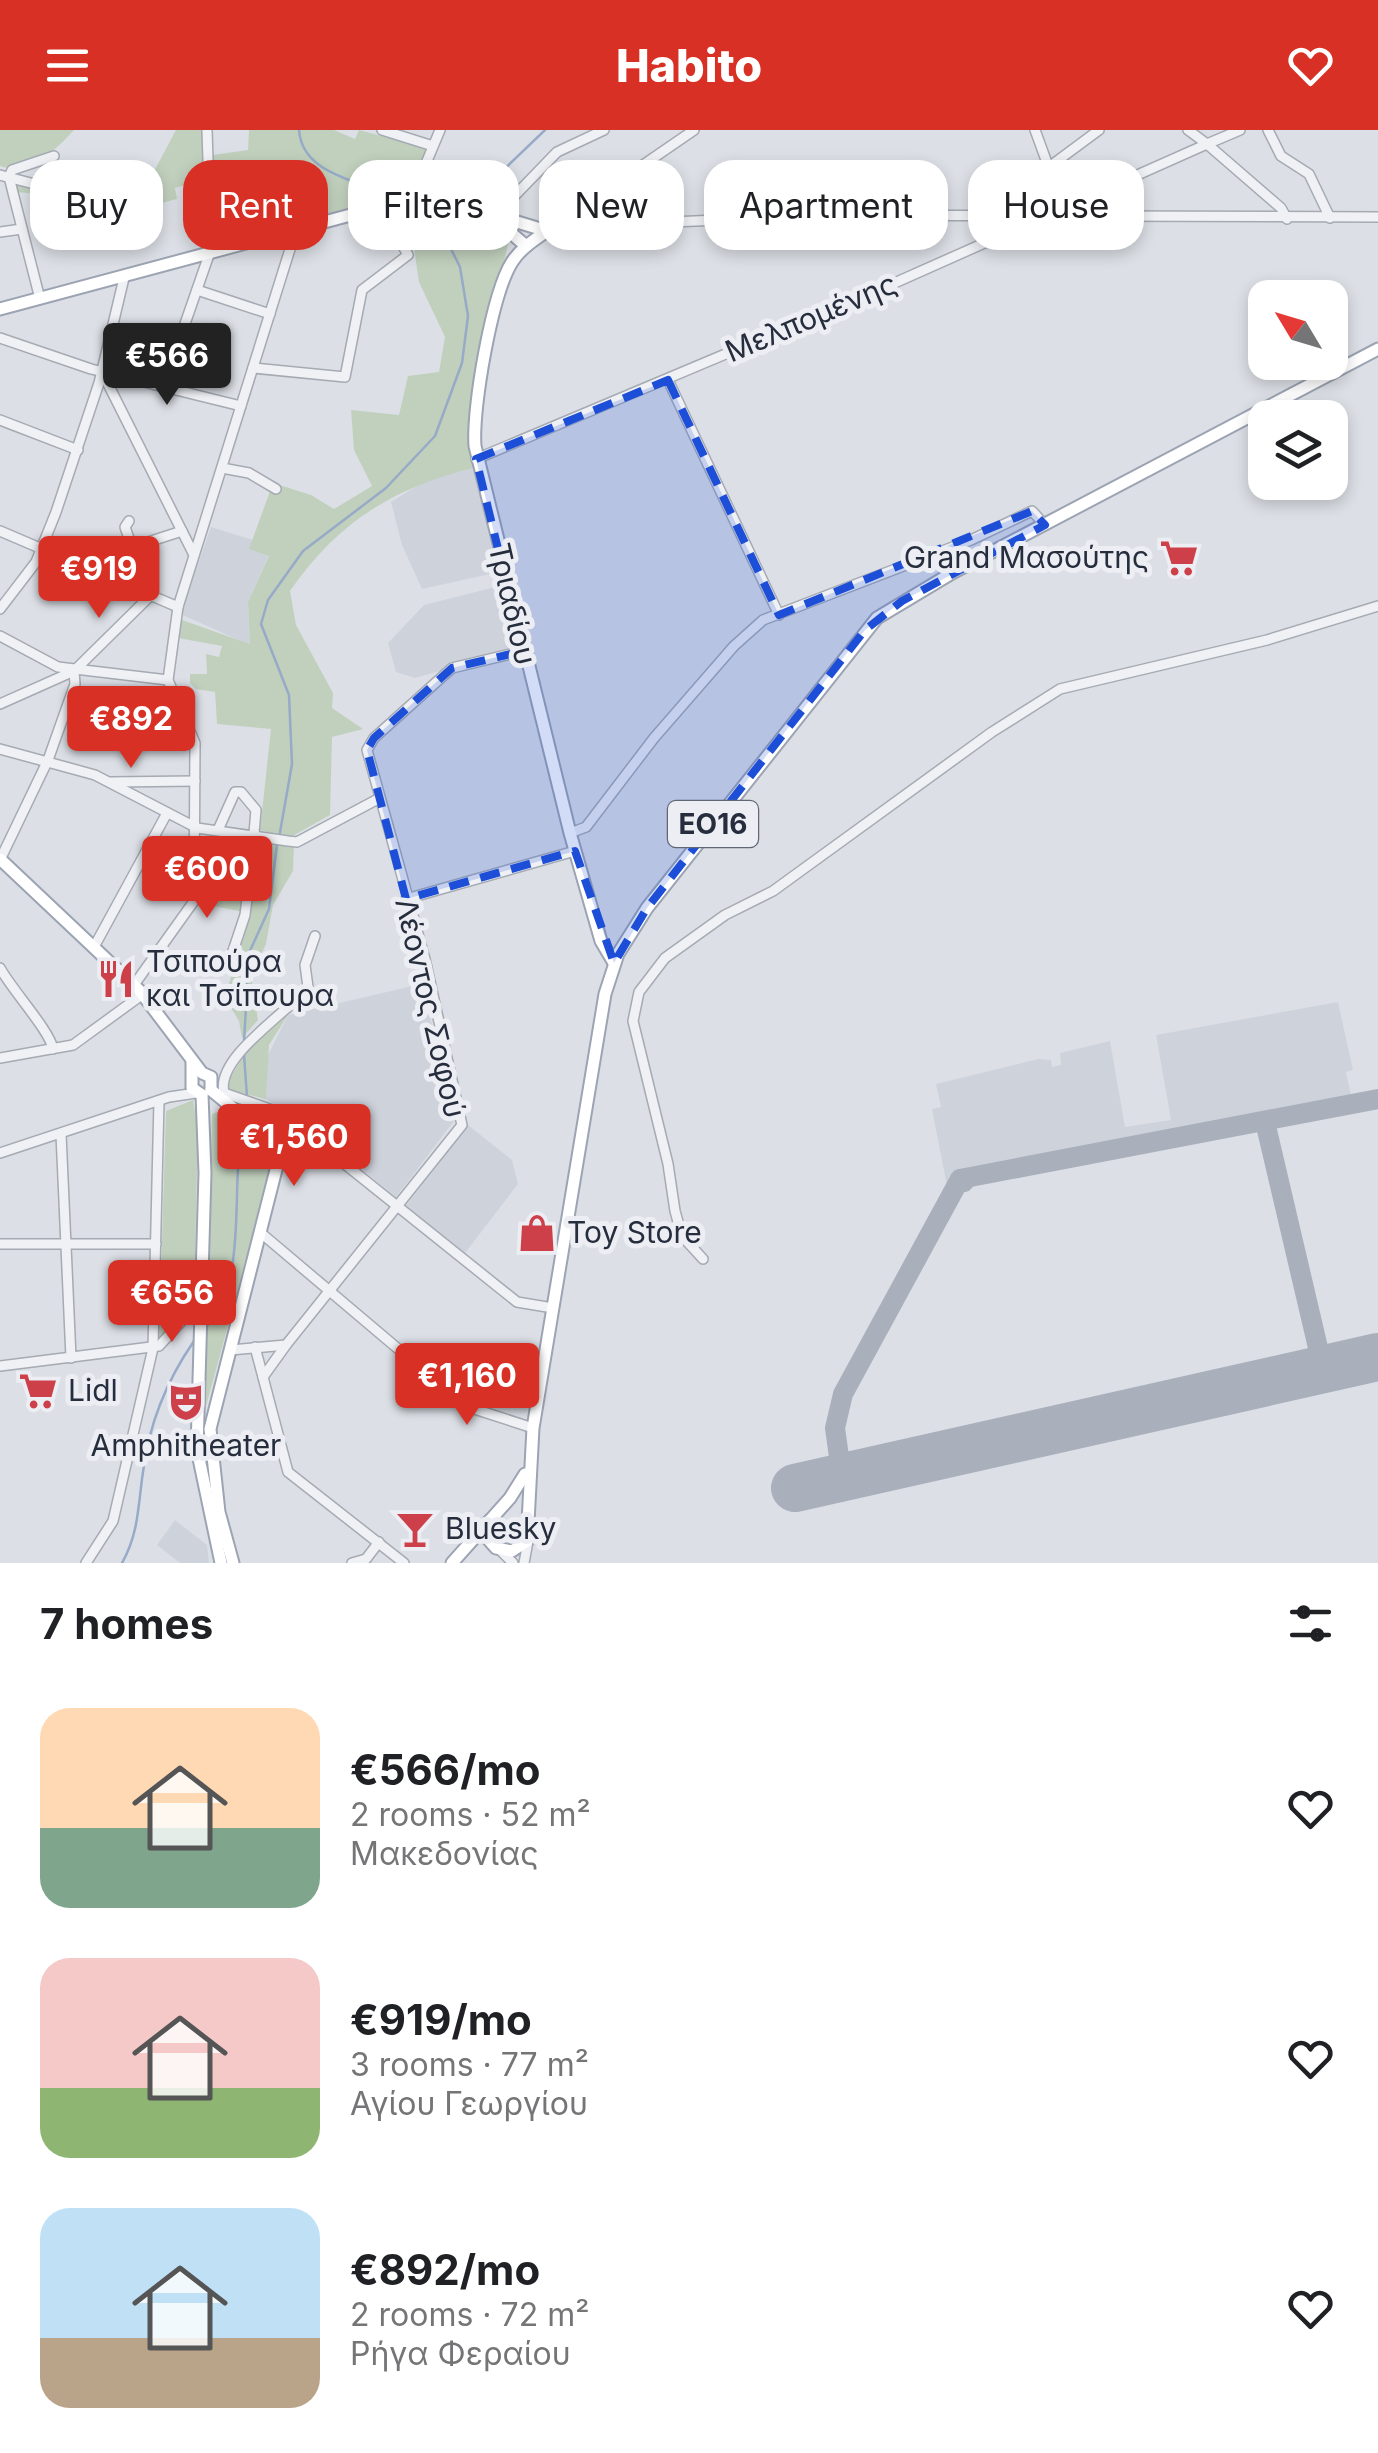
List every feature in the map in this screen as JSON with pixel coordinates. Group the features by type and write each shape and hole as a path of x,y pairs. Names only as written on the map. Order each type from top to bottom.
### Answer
{"main road":[{"path":"519,236 526,246"},
{"name":"Τριαδίου","path":"539,236 515,257 499,292 476,408 476,459 570,833 601,941 614,962"},
{"path":"0,309 226,250"},
{"path":"515,250 515,257"},
{"name":"ΕΟ16","path":"456,1558 482,1545 518,1549 529,1529 533,1428 605,994 614,962 647,908 865,630 902,601 1378,350"},
{"path":"0,860 138,989 190,1057 204,1084 276,1144 280,1159 204,1459 233,1563"},
{"path":"204,1084 204,1459 221,1563"},
{"name":"ΕΟ16","path":"456,1558 521,1483 532,1457"},
{"path":"498,1549 487,1533 492,1517 517,1510 529,1529"}],"street":[{"path":"163,387 209,255 212,224 208,130"},
{"path":"382,130 432,146"},
{"path":"427,160 440,130"},
{"path":"519,191 556,152 604,130"},
{"path":"650,160 694,130"},
{"path":"1035,130 1046,160"},
{"path":"1059,160 1100,130"},
{"path":"1188,130 1280,208 1286,220"},
{"name":"Μελπομένης","path":"1144,172 1207,144 1220,134 1240,130"},
{"path":"1268,130 1281,156 1310,174 1330,218"},
{"path":"4,176 54,156"},
{"path":"4,176 30,183"},
{"path":"4,176 40,300"},
{"path":"684,221 968,214"},
{"path":"1144,216 1286,220 1378,217"},
{"path":"0,232 22,229"},
{"path":"0,1058 52,1049 88,1037 138,989 191,910 197,828 194,736 168,680 178,607 290,250"},
{"path":"253,368 345,378 362,290 407,256 404,250"},
{"name":"Μελπομένης","path":"476,459 968,250"},
{"path":"0,609 43,548 102,372 124,278"},
{"path":"197,290 270,314"},
{"path":"0,338 102,372 241,406"},
{"path":"102,372 194,555"},
{"path":"668,380 779,614"},
{"path":"0,420 78,450"},
{"path":"222,468 249,473 276,489"},
{"path":"570,833 586,827 734,646 763,620 971,540 1032,511 1045,525"},
{"path":"129,521 125,527 133,550"},
{"path":"0,530 148,598 178,607"},
{"path":"86,568 108,555 182,531 200,537"},
{"path":"0,704 74,672 148,598"},
{"path":"703,1259 682,1236 633,1021 639,992 665,958 725,915 773,891 992,732 1060,690 1267,640 1378,606"},
{"path":"0,636 74,672 168,680"},
{"name":"Λέοντος Σοφού","path":"263,1377 462,1125 425,959 378,799 368,750 374,738 452,668 523,651"},
{"path":"0,860 48,760 74,684 74,672"},
{"path":"0,749 48,760 111,782 197,828 288,841 297,842 378,799"},
{"path":"111,782 195,781"},
{"path":"218,830 236,792 241,792 256,810 258,834 245,915 229,963"},
{"path":"94,947 166,812"},
{"path":"406,899 575,851"},
{"path":"0,1153 204,1084 237,1058 308,987 305,965 316,936"},
{"path":"0,968 4,984 51,1038 52,1049"},
{"path":"204,1084 271,1107 518,1302 553,1308"},
{"path":"86,1563 113,1521 152,1348 164,1099"},
{"path":"276,1144 294,1124"},
{"path":"61,1134 71,1358"},
{"path":"261,1233 416,1364 422,1380 465,1406 533,1428"},
{"path":"0,1244 156,1244"},
{"path":"0,1366 152,1348 166,1342 190,1312 202,1312"},
{"path":"230,1350 286,1345"},
{"path":"255,1347 288,1472 404,1563"},
{"path":"524,1563 529,1529"},
{"path":"352,1563 366,1559 379,1542"},
{"path":"498,1549 513,1563"}],"highlighted area":[{"path":"668,380 779,615 1032,511 1045,525 902,601 865,630 647,908 614,963 575,851 406,899 378,799 367,750 374,738 452,668 523,651 476,459"}],"shaded area":[{"path":"473,468 499,572 422,589 402,545 391,502 428,479"},
{"path":"211,527 253,540 250,549 269,555 248,602 250,645 180,614"},
{"path":"503,585 518,649 415,678 396,672 388,643 424,605"},
{"path":"421,984 457,1117 396,1197 300,1118 266,1099 267,1057 288,1015"},
{"path":"1338,1002 1353,1070 1346,1072 1354,1109 947,1186 932,1109 941,1107 936,1084 1038,1059 1051,1060 1052,1067 1061,1065 1060,1053 1110,1041 1125,1127 1171,1120 1156,1035"},
{"path":"468,1125 512,1160 518,1184 465,1253 404,1208"},
{"path":"175,1520 207,1545 209,1563 180,1563 157,1545"}],"green space":[{"path":"0,130 74,130 39,160 30,160 30,164 21,167 0,166"},
{"path":"176,130 203,130 205,160 183,160 183,186 175,188 177,199 163,203 160,160"},
{"path":"249,130 334,130 355,139 359,130 427,148 422,160 348,160 348,209 328,214 328,160 214,160 213,155 248,150"},
{"path":"14,180 30,186 30,193 16,192"},
{"path":"414,250 507,250 469,413 473,468 417,486 369,511 328,545 290,591 296,625 333,693 332,708 363,729 332,737 330,815 289,838 260,830 271,729 217,724 215,692 196,689 190,683 190,674 207,674 206,654 219,657 222,646 178,638 182,620 250,644 248,602 269,556 249,549 273,483 311,495 334,509 372,486 354,450 351,410 399,415 408,376 439,372 445,337 419,282"},
{"path":"259,837 294,844 293,871 273,905 266,944 251,976 258,1020 242,1038 239,1021 225,998 249,913 204,904 202,887 253,889"},
{"path":"288,1015 269,1045 266,1099 229,1090 227,1083 246,1051"},
{"path":"193,1100 198,1129 194,1300 159,1339 166,1111"},
{"path":"222,1110 269,1146 273,1161 205,1410 212,1114"}],"waterway":[{"path":"299,130 309,156 348,180"},
{"path":"514,160 545,130"},
{"path":"279,838 292,764 289,695 261,624 268,600 303,551 386,488 435,436 462,363 468,316 460,267 452,250"},
{"path":"244,1042 249,953 269,909 277,845"},
{"path":"244,1055 247,1097"},
{"path":"206,1327 220,1306 234,1256 244,1124"},
{"path":"122,1563 135,1530 155,1420 175,1371 194,1341"}],"taxiway":[{"path":"960,1179 1378,1099"},
{"path":"1266,1126 1323,1369"},
{"path":"842,1478 835,1428 843,1394 960,1179 964,1182"}],"runway":[{"path":"795,1488 1378,1357"}],"place":[{"name":"Grand Μασούτης","path":"1179,558"},
{"name":"Τσιπούρα και Τσίπουρα","path":"116,979"},
{"name":"Toy Store","path":"537,1233"},
{"name":"Lidl","path":"38,1391"},
{"name":"Amphitheater","path":"186,1402"},
{"name":"Bluesky","path":"415,1529"}]}
